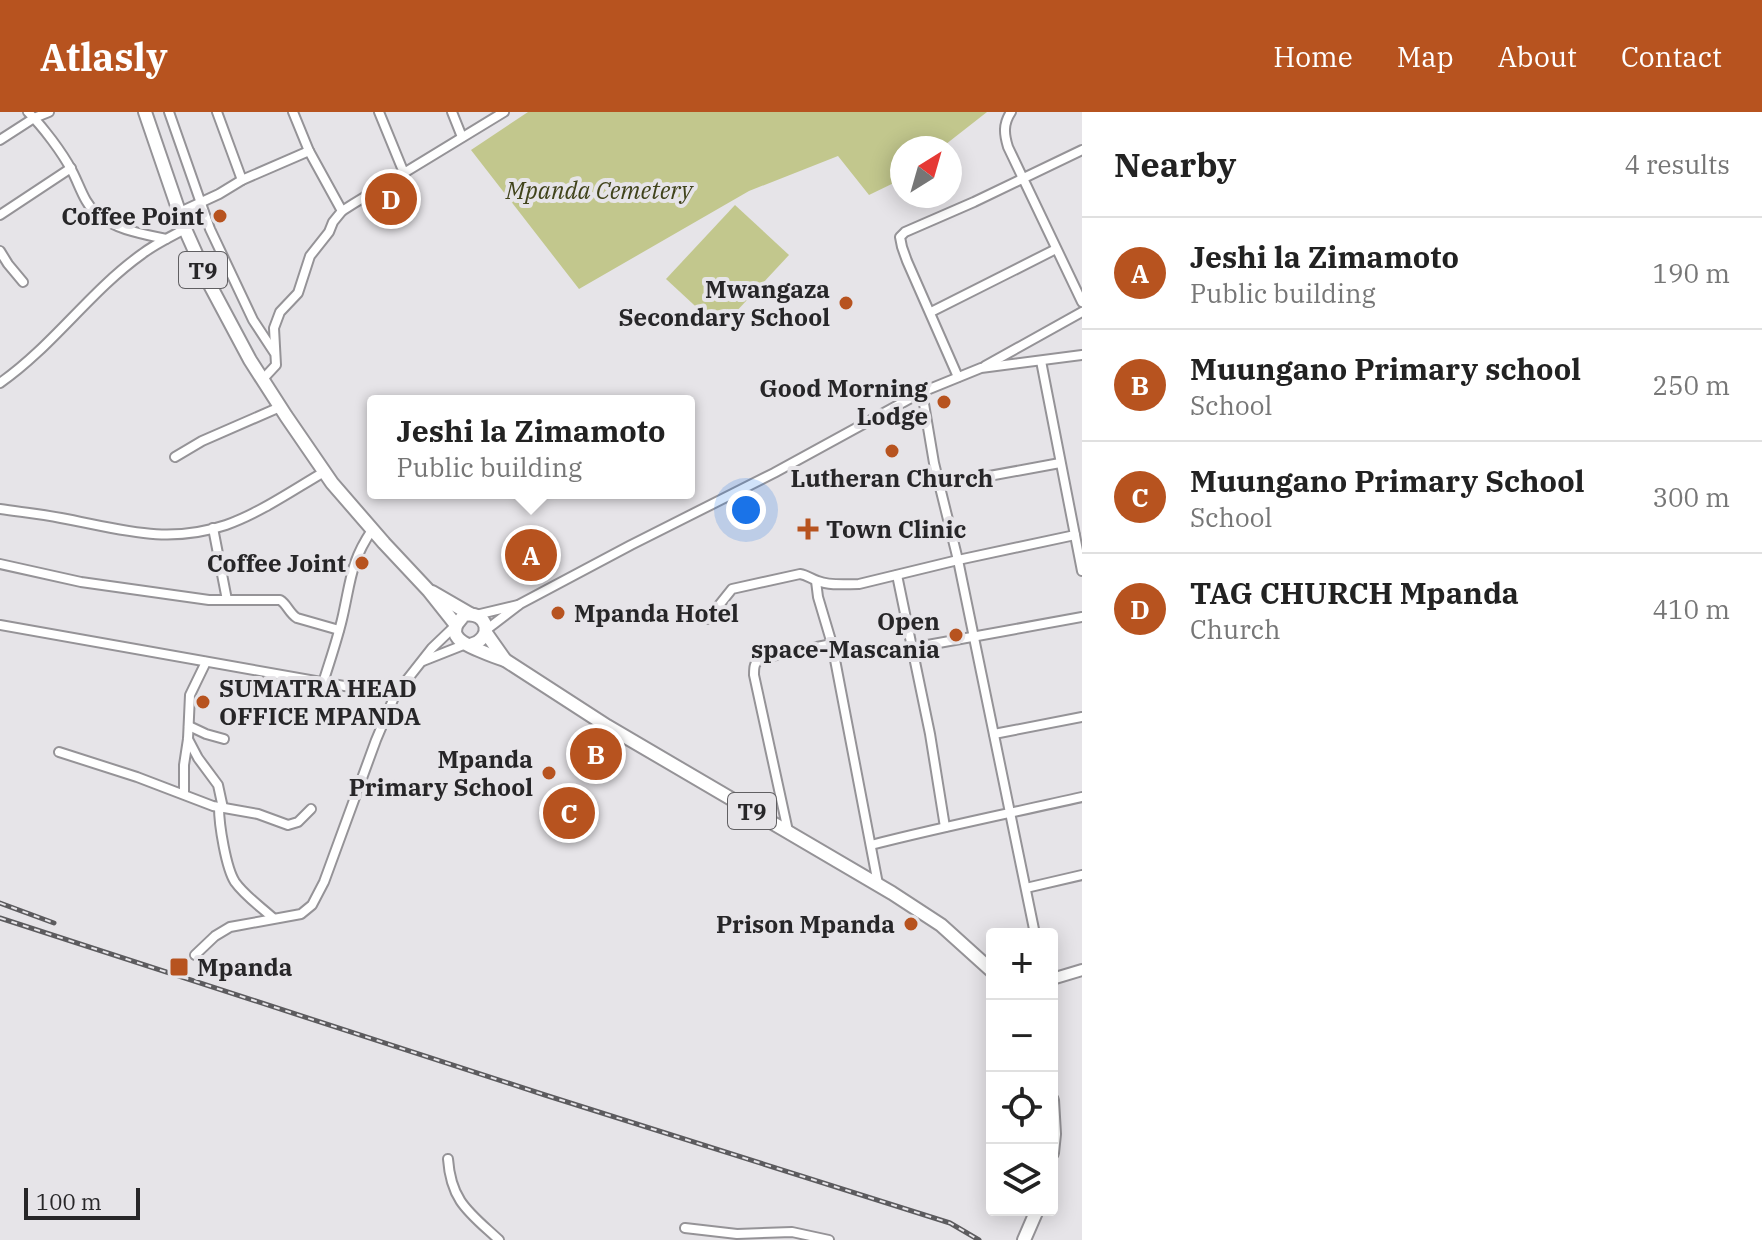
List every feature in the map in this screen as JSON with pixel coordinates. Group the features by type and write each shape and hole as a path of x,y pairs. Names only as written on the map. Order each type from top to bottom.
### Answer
{"highway":[{"name":"T9","path":"145,112 178,213 230,324 324,472 429,591 456,625 457,636 488,655 505,660 607,726 878,884 941,925 986,966"},
{"name":"T9","path":"429,591 473,614 485,624 486,631 505,660"},
{"path":"456,625 464,615 473,614"},
{"path":"468,644 482,640 486,631"},
{"path":"1024,1240 1034,1216"}],"main road":[{"path":"1058,979 1082,970"}],"street":[{"path":"0,140 31,115 49,112"},
{"path":"169,112 210,229 243,299 276,356"},
{"path":"217,112 242,180"},
{"path":"293,112 309,151 342,211"},
{"path":"379,112 404,173"},
{"path":"452,112 462,137"},
{"path":"263,379 276,365 274,328 280,312 298,293 310,256 342,211 504,112"},
{"path":"1009,113 1004,133 1008,147 1082,302"},
{"path":"31,115 71,168 91,208 101,217 127,230 166,239"},
{"path":"958,377 900,237 1082,150"},
{"path":"178,213 242,180 309,151"},
{"path":"0,215 71,168"},
{"path":"0,383 31,359 118,273 141,254 185,229"},
{"path":"931,312 1056,249"},
{"path":"0,251 23,282"},
{"path":"486,631 520,604 774,473 922,392 981,368 1082,312"},
{"path":"981,368 1082,355"},
{"path":"1041,361 1082,571"},
{"path":"922,392 934,463 958,560 1034,928"},
{"path":"175,457 202,441 280,407"},
{"path":"940,485 1060,463"},
{"path":"0,509 137,534 178,534 213,528 248,515 324,472"},
{"path":"213,528 227,600"},
{"path":"323,683 356,557 372,530"},
{"path":"708,619 727,594 739,586 800,574 833,584 859,584 1075,535"},
{"path":"0,564 81,582 209,600 280,600 297,618 339,630"},
{"path":"897,575 930,734 945,827"},
{"path":"816,581 832,644 878,884"},
{"path":"473,614 520,604"},
{"path":"911,648 1082,617"},
{"path":"0,625 395,695"},
{"path":"195,955 230,927 301,914 312,905 324,882 395,695 432,648 456,625"},
{"path":"423,662 468,644"},
{"path":"788,831 754,667 761,658 832,644"},
{"path":"184,794 190,695 206,662"},
{"path":"994,734 1082,717"},
{"path":"189,726 224,739"},
{"path":"188,739 218,785 221,808 219,825 230,873 237,885 273,918"},
{"path":"59,752 221,808 258,814 288,825 298,822 311,809"},
{"path":"871,845 1082,797"},
{"path":"1026,888 1082,875"},
{"path":"448,1159 449,1178 460,1199 473,1217 499,1240"},
{"path":"685,1228 737,1234 792,1232 829,1240"}],"green space":[{"name":"Mpanda Cemetery","path":"528,112 987,112 956,136 890,136 890,185 869,195 838,156 749,191 579,289 471,150"},
{"path":"735,205 789,255 720,329 666,279"}],"railway":[{"path":"0,903 54,923"},
{"path":"0,918 950,1223 979,1240"}],"place":[{"name":"TAG CHURCH Mpanda","path":"391,199"},
{"name":"Coffee Point","path":"220,216"},
{"name":"Mwangaza Secondary School","path":"846,303"},
{"name":"Good Morning Lodge","path":"944,402"},
{"name":"Lutheran Church","path":"892,451"},
{"name":"Town Clinic","path":"808,529"},
{"name":"Jeshi la Zimamoto","path":"531,555"},
{"name":"Coffee Joint","path":"362,563"},
{"name":"Mpanda Hotel","path":"558,613"},
{"name":"Open space-Mascania","path":"956,635"},
{"name":"SUMATRA HEAD OFFICE MPANDA","path":"203,702"},
{"name":"Muungano Primary school","path":"596,754"},
{"name":"Mpanda Primary School","path":"549,773"},
{"name":"Muungano Primary School","path":"569,813"},
{"name":"Prison Mpanda","path":"911,924"},
{"name":"Mpanda","path":"179,967"}]}
